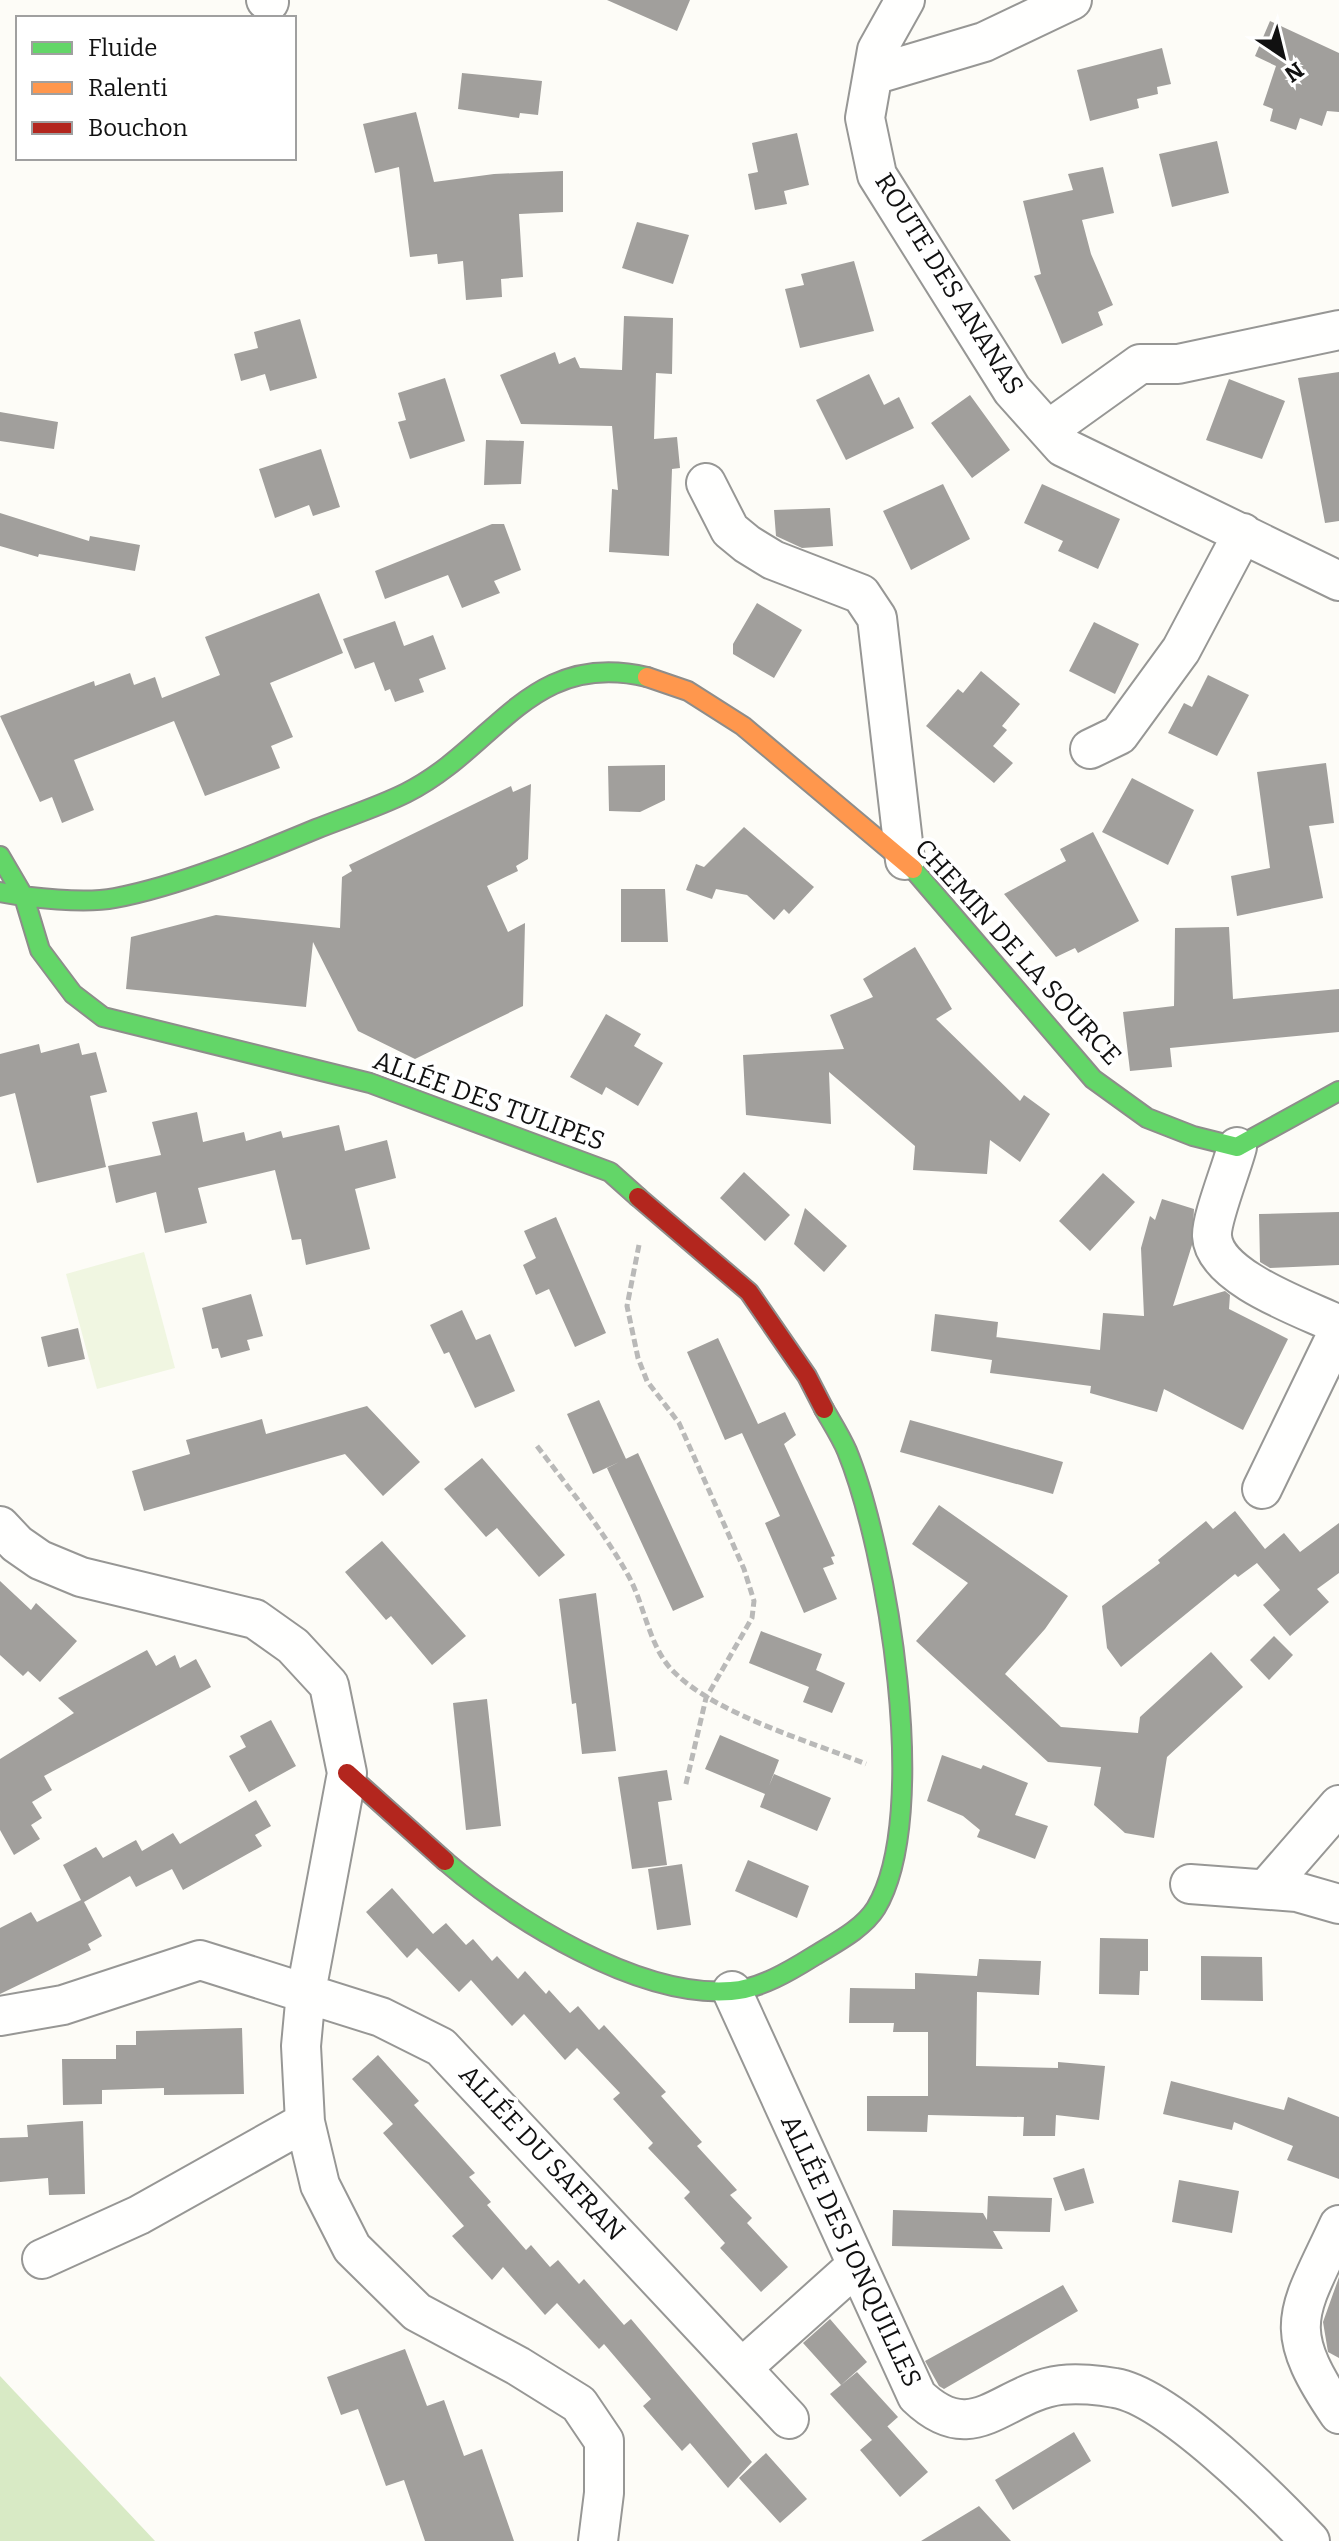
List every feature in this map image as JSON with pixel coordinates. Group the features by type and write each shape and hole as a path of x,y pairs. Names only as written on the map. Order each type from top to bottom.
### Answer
{"street":[{"name":"ROUTE DES ANANAS","path":"905,0 877,50 865,118 877,175 1012,390 1063,447 1339,581"},
{"path":"873,75 984,42 1072,0"},
{"path":"1048,430 1140,364 1178,364 1339,330"},
{"path":"706,483 730,530 747,544 773,560 861,594 877,618 905,860"},
{"path":"1090,749 1119,735 1181,650 1243,533"},
{"name":"CHEMIN DE LA SOURCE","path":"0,892 24,897 113,899 245,858 408,792 473,746 535,692 560,678 594,673 643,676 688,691 743,726 905,860 1093,1079 1147,1118 1193,1136 1237,1147"},
{"path":"0,856 24,897"},
{"name":"ALLÉE DES TULIPES","path":"24,897 40,950 73,994 103,1017 370,1083 610,1172 749,1292 807,1376 847,1451 871,1529 891,1637 904,1780 897,1848 875,1910 845,1937 783,1975 732,1991 655,1983 550,1937 448,1864 347,1773"},
{"path":"1262,1489 1339,1327 1247,1280 1223,1262 1212,1235 1237,1147 1339,1091"},
{"path":"0,1526 17,1544 40,1560 81,1577 255,1619 281,1637 329,1685 347,1773 306,1992 301,2046 305,2122 320,2185 352,2248 417,2312 518,2366 579,2404 604,2441 604,2493 598,2541"},
{"path":"1266,1889 1339,1805"},
{"path":"1190,1884 1297,1892 1339,1904"},
{"name":"ALLÉE DU SAFRAN","path":"0,2016 63,2005 200,1960 381,2017 441,2047 789,2419"},
{"name":"ALLÉE DES JONQUILLES","path":"732,1991 917,2396 945,2419 968,2420 1060,2385 1118,2388 1159,2407 1260,2489 1310,2541"},
{"path":"42,2259 139,2215 305,2122"},
{"path":"1339,2225 1308,2292 1299,2329 1308,2364 1339,2414"},
{"path":"742,2368 857,2265"}],"path":[{"path":"650,1205 629,1280 627,1306 632,1334 647,1381 679,1423 744,1569 754,1601 752,1618 706,1698 685,1788"},
{"path":"537,1446 599,1528 630,1579 652,1636 672,1671 706,1698 904,1780"}],"green space":[{"path":"144,1252 175,1368 97,1389 66,1274"},
{"path":"0,2376 155,2541 0,2541"}],"building":[{"path":"607,0 690,0 677,31"},
{"path":"1270,21 1339,53 1339,112 1327,111 1322,126 1300,118 1296,130 1270,121 1273,109 1263,105 1276,66 1255,56"},
{"path":"1162,48 1171,84 1157,87 1158,94 1137,99 1139,108 1090,121 1077,70"},
{"path":"462,73 542,81 538,115 520,113 519,118 458,109"},
{"path":"416,112 434,182 494,174 563,171 563,212 519,214 523,277 501,279 502,297 466,300 463,261 438,264 437,254 410,257 399,167 375,173 363,124"},
{"path":"797,133 809,185 784,191 787,204 755,210 748,174 758,172 752,143"},
{"path":"1217,141 1229,193 1172,207 1159,154"},
{"path":"1103,167 1114,213 1082,220 1091,254 1113,305 1098,312 1103,325 1062,344 1034,276 1041,274 1023,201 1073,190 1068,174"},
{"path":"637,222 689,235 673,284 622,268"},
{"path":"854,261 874,331 800,348 785,289 804,285 801,274"},
{"path":"624,316 673,318 672,374 656,373 654,439 677,437 680,468 672,469 669,556 609,552 612,489 618,490 612,426 521,424 500,375 555,352 559,364 575,357 580,368 622,370"},
{"path":"300,319 317,378 270,391 265,374 241,381 234,354 258,348 254,332"},
{"path":"1339,372 1339,521 1325,523 1298,378"},
{"path":"869,374 884,405 899,397 914,428 846,460 816,400"},
{"path":"445,378 465,441 410,459 398,422 406,420 398,393"},
{"path":"1229,379 1285,401 1262,459 1206,440"},
{"path":"970,395 1010,450 972,478 931,423"},
{"path":"0,412 58,422 54,449 0,441"},
{"path":"486,440 524,441 521,484 484,485"},
{"path":"321,449 340,507 313,516 309,505 275,518 259,469"},
{"path":"943,484 970,539 911,570 883,511"},
{"path":"1042,484 1120,519 1098,569 1058,551 1063,541 1024,523"},
{"path":"830,508 833,546 802,548 776,536 774,510"},
{"path":"0,513 89,541 90,536 140,545 135,571 39,554 38,557 0,546"},
{"path":"492,524 504,524 521,570 494,581 500,593 462,608 448,575 385,599 375,571"},
{"path":"319,593 343,653 270,683 293,737 271,746 280,768 205,796 174,721 74,760 94,810 62,823 52,797 40,802 0,716 94,681 95,686 130,673 134,685 155,677 162,698 220,675 205,637"},
{"path":"757,603 802,630 774,678 733,654 733,644"},
{"path":"395,621 404,646 433,635 446,669 419,679 424,692 395,702 390,689 385,691 374,662 355,669 343,639"},
{"path":"1094,622 1139,644 1115,694 1069,671"},
{"path":"981,671 1020,704 1002,726 1007,730 993,746 1013,763 994,783 926,726 958,689 963,693"},
{"path":"1208,675 1249,695 1217,756 1168,733 1184,703 1192,707"},
{"path":"1326,763 1334,823 1309,826 1323,898 1237,916 1231,876 1270,868 1257,772"},
{"path":"665,765 665,800 640,812 609,811 608,766"},
{"path":"1132,778 1194,810 1168,865 1102,832"},
{"path":"531,784 528,859 516,866 518,871 487,886 508,932 525,923 523,1006 415,1059 358,1031 313,942 306,1007 126,989 131,937 216,915 340,928 342,877 352,871 349,865 511,786 513,792"},
{"path":"744,827 814,887 789,914 784,909 774,920 747,895 716,889 712,899 686,890 696,864 704,867"},
{"path":"1093,832 1139,921 1078,953 1075,948 1056,957 1004,894 1066,861 1060,849"},
{"path":"621,889 665,889 668,942 621,942"},
{"path":"1229,927 1233,999 1339,989 1339,1032 1170,1048 1172,1067 1130,1071 1123,1012 1174,1006 1175,928"},
{"path":"915,947 952,1009 936,1019 1020,1101 1024,1095 1050,1114 1020,1162 990,1140 987,1174 913,1170 915,1146 829,1072 831,1124 746,1115 743,1055 844,1049 830,1015 873,997 863,979"},
{"path":"606,1014 641,1034 634,1046 663,1063 638,1106 606,1087 602,1095 570,1077"},
{"path":"79,1043 82,1055 96,1052 107,1092 90,1096 106,1167 37,1183 15,1093 0,1097 0,1054 39,1044 41,1053"},
{"path":"197,1112 203,1142 244,1132 246,1141 281,1131 283,1138 339,1125 345,1151 387,1140 396,1178 355,1189 370,1249 306,1265 301,1239 292,1240 275,1170 198,1188 207,1223 165,1233 156,1192 116,1203 108,1166 161,1155 152,1122"},
{"path":"744,1172 790,1215 765,1241 720,1198"},
{"path":"1103,1173 1135,1202 1090,1251 1059,1221"},
{"path":"1162,1199 1194,1209 1192,1245 1173,1306 1225,1291 1230,1295 1229,1309 1288,1339 1243,1430 1164,1389 1157,1412 1090,1393 1091,1386 990,1373 992,1360 931,1351 935,1314 998,1322 996,1337 1100,1350 1103,1313 1144,1316 1141,1248 1150,1216 1155,1220"},
{"path":"805,1208 847,1246 824,1272 794,1244"},
{"path":"1339,1212 1339,1265 1270,1268 1260,1262 1259,1214"},
{"path":"556,1217 606,1333 575,1347 549,1289 536,1295 523,1265 536,1258 524,1231"},
{"path":"251,1294 263,1336 247,1340 250,1350 221,1358 218,1348 212,1349 202,1308"},
{"path":"462,1310 476,1340 490,1334 515,1391 475,1408 449,1352 444,1354 430,1325"},
{"path":"78,1328 85,1359 48,1367 41,1337"},
{"path":"718,1338 758,1424 785,1412 796,1435 784,1444 835,1556 831,1557 834,1564 823,1568 837,1599 804,1613 765,1523 780,1516 742,1433 725,1440 687,1352"},
{"path":"599,1400 626,1459 593,1474 567,1414"},
{"path":"367,1406 420,1462 383,1496 345,1454 144,1511 132,1471 190,1454 186,1440 262,1419 266,1434"},
{"path":"910,1420 1063,1462 1053,1494 900,1452"},
{"path":"638,1453 704,1597 673,1611 607,1468"},
{"path":"482,1458 565,1555 539,1577 497,1528 486,1537 444,1489"},
{"path":"939,1505 1068,1596 1045,1629 1005,1674 1061,1727 1138,1733 1140,1717 1211,1652 1243,1687 1167,1757 1154,1838 1125,1833 1094,1805 1101,1767 1048,1762 916,1641 968,1583 912,1544"},
{"path":"1235,1511 1265,1549 1284,1533 1300,1552 1339,1523 1339,1573 1317,1589 1329,1602 1290,1636 1263,1605 1280,1590 1257,1563 1238,1577 1235,1574 1121,1667 1107,1648 1102,1606 1160,1563 1158,1560 1206,1521 1213,1529"},
{"path":"382,1541 466,1636 432,1665 391,1616 386,1620 345,1572"},
{"path":"0,1581 31,1610 36,1603 77,1641 40,1682 28,1671 23,1676 0,1655"},
{"path":"596,1593 616,1751 582,1754 576,1703 572,1704 559,1599"},
{"path":"761,1631 822,1654 816,1670 845,1683 832,1713 803,1702 809,1687 749,1663"},
{"path":"1274,1636 1293,1655 1269,1680 1250,1660"},
{"path":"147,1650 156,1666 175,1655 180,1668 196,1659 211,1687 44,1776 52,1790 32,1802 42,1818 31,1825 40,1839 14,1855 0,1830 0,1759 74,1713 58,1698"},
{"path":"487,1699 501,1826 466,1830 453,1703"},
{"path":"271,1720 296,1766 249,1792 229,1756 246,1747 240,1736"},
{"path":"720,1735 779,1760 769,1786 774,1774 831,1798 817,1831 760,1807 765,1794 705,1769"},
{"path":"942,1755 981,1769 983,1765 1028,1783 1015,1815 1048,1826 1035,1859 977,1837 980,1830 963,1816 927,1801"},
{"path":"667,1770 672,1800 658,1802 667,1865 632,1869 618,1777"},
{"path":"256,1800 271,1826 255,1835 262,1846 183,1890 172,1869 136,1887 130,1876 84,1902 102,1936 88,1944 91,1950 0,1994 0,1928 31,1912 37,1922 81,1900 63,1865 96,1847 103,1858 136,1840 142,1851 173,1833 180,1844"},
{"path":"748,1860 809,1886 797,1918 735,1891"},
{"path":"682,1864 691,1925 657,1930 648,1869"},
{"path":"392,1888 433,1934 446,1923 466,1945 473,1939 492,1961 497,1956 518,1979 525,1971 546,1994 549,1990 570,2013 578,2006 599,2030 604,2025 666,2092 661,2096 702,2142 697,2146 737,2190 730,2195 752,2218 747,2223 788,2267 761,2292 720,2248 725,2243 684,2198 690,2192 648,2148 653,2143 613,2099 620,2093 577,2048 565,2060 524,2014 512,2026 471,1980 459,1992 417,1948 407,1958 366,1912"},
{"path":"1100,1938 1148,1939 1148,1971 1140,1971 1139,1995 1099,1994"},
{"path":"1201,1956 1262,1957 1263,2001 1201,2000"},
{"path":"979,1959 1041,1961 1039,1995 977,1992 976,2066 1058,2068 1058,2062 1105,2066 1099,2120 1056,2115 1055,2136 1023,2136 1024,2117 928,2115 927,2132 867,2131 867,2096 928,2096 928,2032 893,2032 894,2023 849,2023 850,1988 915,1989 915,1973 977,1976"},
{"path":"242,2028 244,2094 164,2095 164,2088 102,2090 102,2104 63,2105 62,2059 116,2059 116,2045 136,2045 136,2031"},
{"path":"378,2055 419,2101 414,2105 475,2173 469,2177 491,2202 487,2205 526,2250 531,2245 550,2267 558,2260 579,2284 584,2279 624,2325 631,2319 752,2462 728,2488 690,2443 682,2451 643,2406 651,2399 604,2344 599,2349 557,2303 545,2315 503,2267 492,2280 452,2236 464,2226 383,2133 393,2124 352,2079"},
{"path":"1171,2081 1284,2110 1288,2097 1339,2117 1339,2179 1287,2160 1293,2146 1234,2122 1232,2130 1163,2114"},
{"path":"83,2121 85,2194 49,2195 48,2178 0,2182 0,2138 28,2137 27,2125"},
{"path":"1084,2168 1094,2203 1065,2211 1053,2178"},
{"path":"1179,2180 1239,2191 1232,2233 1172,2222"},
{"path":"988,2196 1052,2198 1050,2232 993,2231 1003,2249 892,2246 893,2210 983,2213 987,2220"},
{"path":"1339,2277 1339,2358 1328,2352 1323,2322"},
{"path":"1063,2285 1078,2311 944,2389 939,2386 925,2361"},
{"path":"830,2319 867,2362 841,2385 803,2343"},
{"path":"405,2349 427,2406 444,2400 464,2456 482,2449 514,2541 425,2541 404,2480 386,2486 358,2409 341,2415 327,2377"},
{"path":"857,2372 898,2417 887,2426 928,2472 900,2497 860,2450 872,2440 830,2394"},
{"path":"1074,2432 1091,2461 1013,2510 995,2480"},
{"path":"766,2453 807,2499 780,2523 739,2478"},
{"path":"979,2506 1011,2541 921,2541"}],"traffic: fast":[{"path":"0,892 58,900 102,900 140,893 191,877 406,793 437,774 516,708 543,690 573,677 607,672 647,677"},
{"path":"0,856 24,897 40,950 73,994 103,1017 370,1083 610,1172 638,1197"},
{"path":"913,869 1093,1079 1147,1118 1193,1136 1237,1147 1339,1091"},
{"path":"445,1861 506,1907 579,1951 657,1982 695,1990 742,1990 764,1983 839,1941 870,1916 892,1866 901,1811 902,1748 898,1681 889,1614 862,1495 847,1451 824,1409"}],"traffic: slow":[{"path":"647,677 688,691 743,726 913,869"}],"traffic: jam":[{"path":"638,1197 749,1292 807,1376 824,1409"},
{"path":"347,1773 445,1861"}]}
